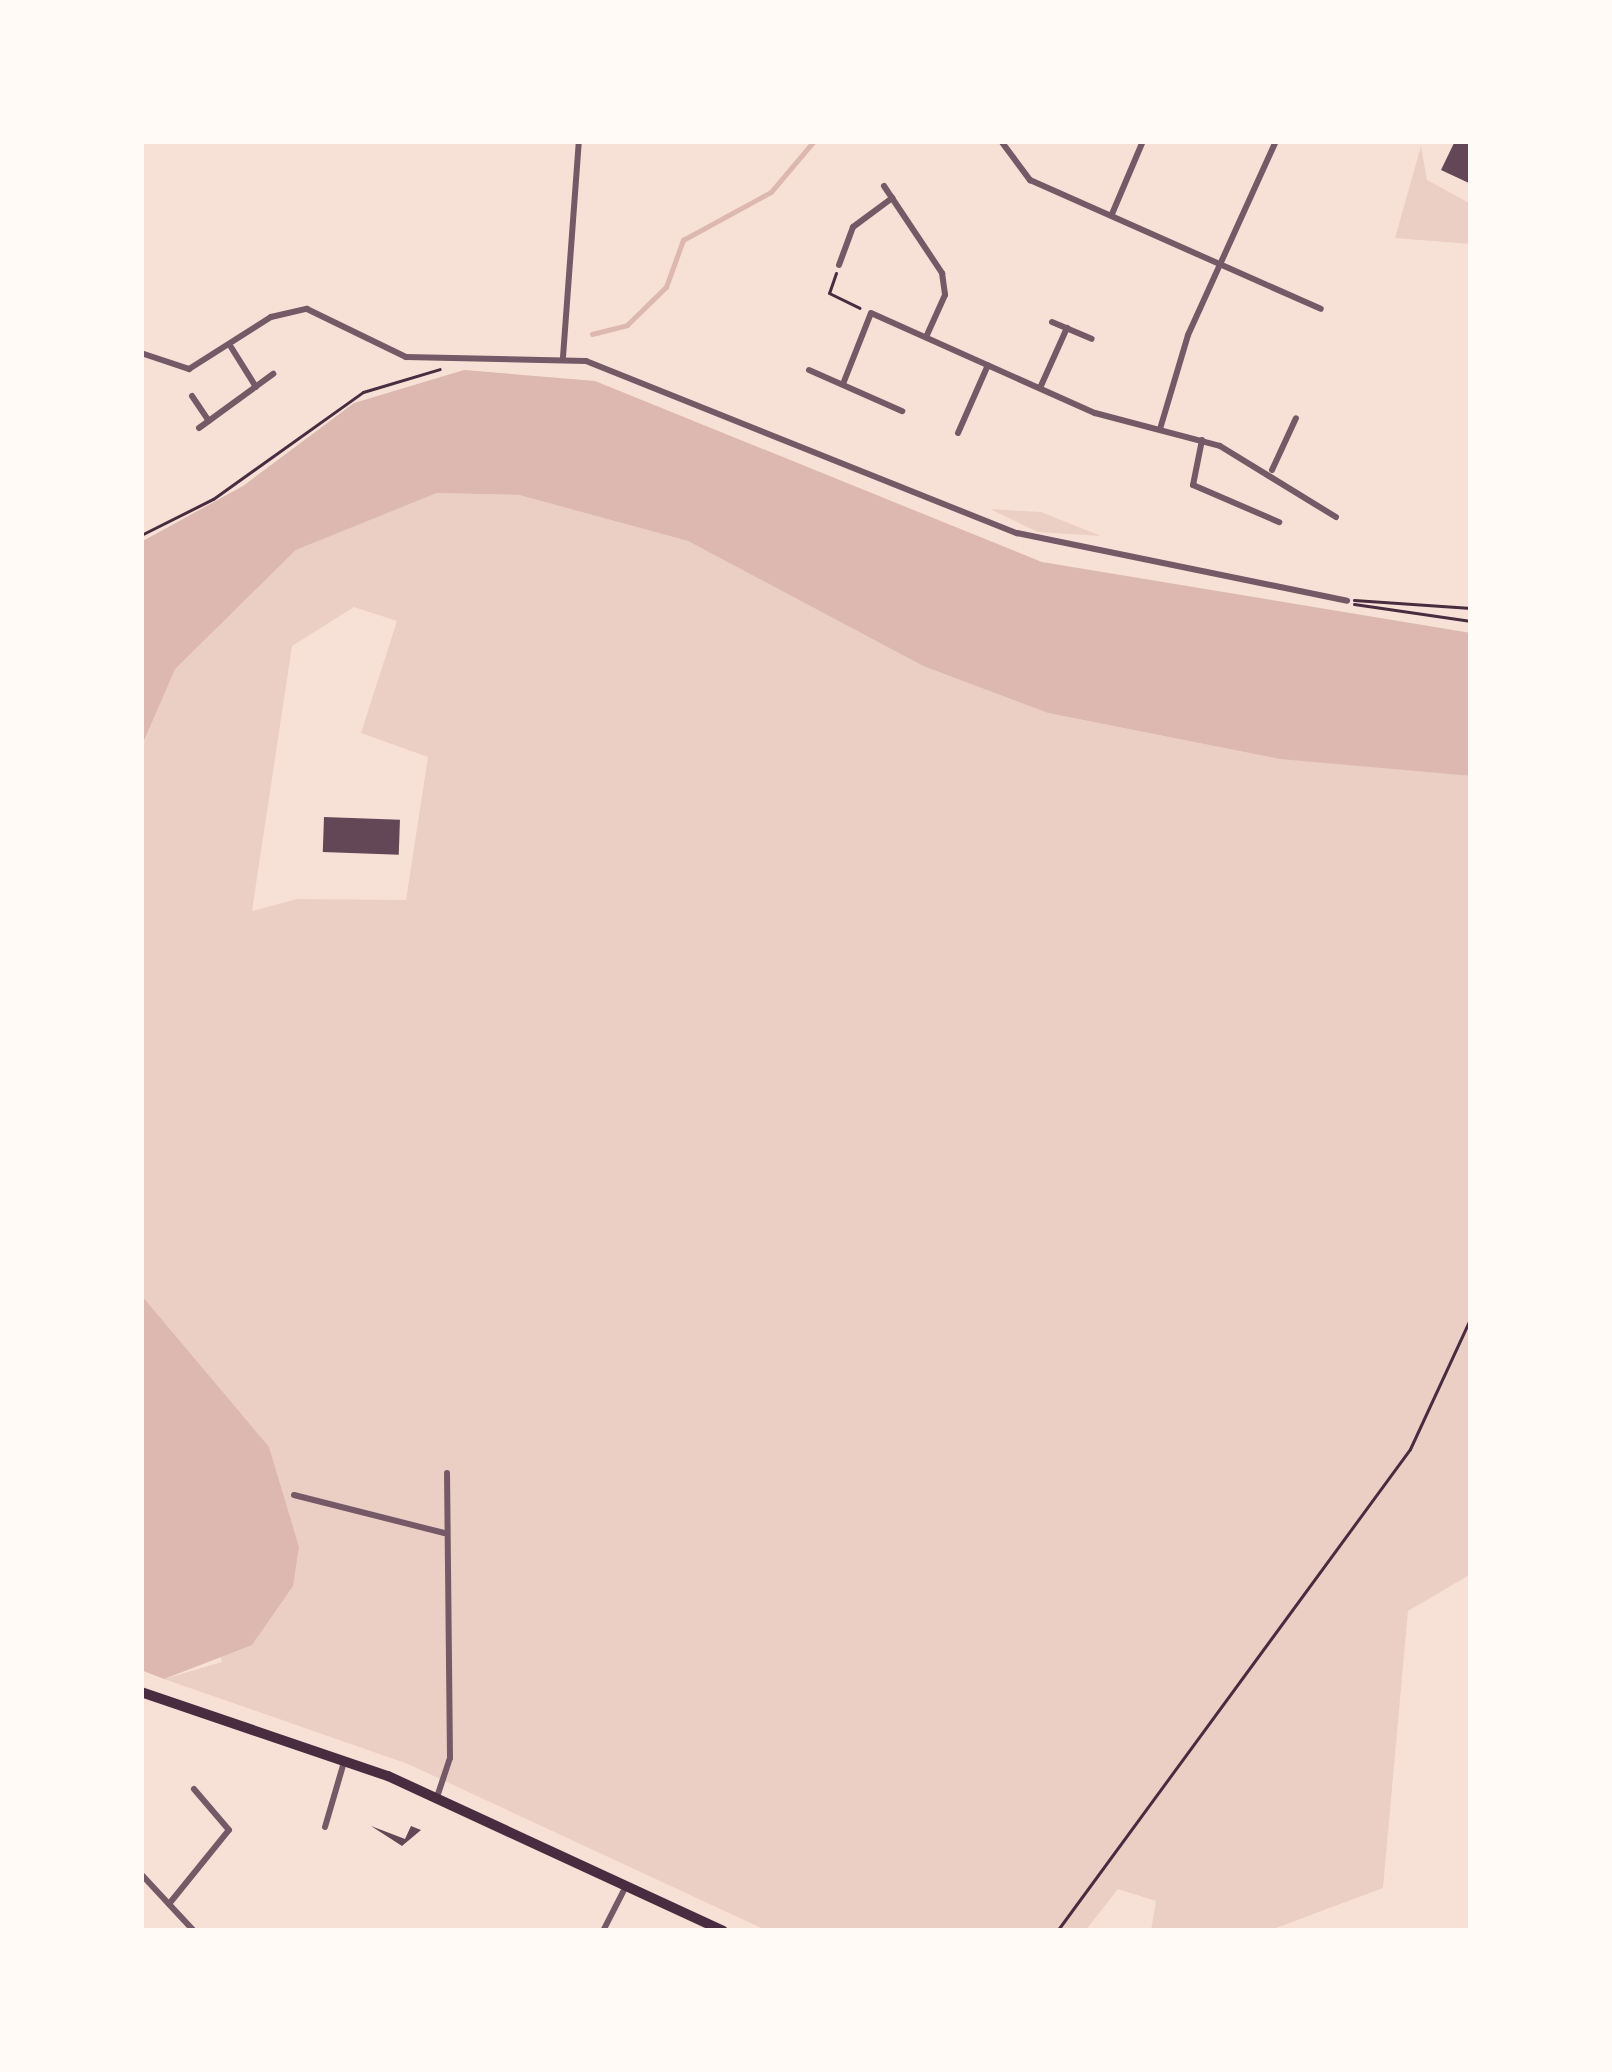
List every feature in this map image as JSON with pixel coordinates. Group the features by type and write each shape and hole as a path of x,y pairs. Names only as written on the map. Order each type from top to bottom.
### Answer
{"highway":[{"path":"143,1696 344,1761 437,1797 723,1931"}],"street":[{"path":"563,357 579,141"},
{"path":"1001,141 1030,180 1322,309"},
{"path":"1112,214 1143,141"},
{"path":"1160,430 1221,261 1276,141"},
{"path":"884,186 942,273 945,295 926,338"},
{"path":"839,266 854,227 892,198"},
{"path":"141,352 176,371 307,309 406,357 563,357 639,376 1017,533 1346,602"},
{"path":"843,384 872,313 1040,388 1202,440 1272,470 1336,518"},
{"path":"1052,322 1092,339"},
{"path":"1040,388 1067,328"},
{"path":"231,346 256,387"},
{"path":"958,433 988,365"},
{"path":"809,370 902,411"},
{"path":"199,428 273,374"},
{"path":"192,396 209,421"},
{"path":"1272,470 1296,418"},
{"path":"1202,440 1192,485 1279,522"},
{"path":"437,1797 450,1758 444,1533 447,1473"},
{"path":"294,1495 444,1533"},
{"path":"325,1828 344,1761"},
{"path":"169,1904 230,1831 194,1789"},
{"path":"141,1874 193,1931"},
{"path":"603,1931 627,1884"}],"path":[{"path":"839,266 829,293 872,313"},
{"path":"141,535 226,491 363,392 440,369"},
{"path":"1346,602 1471,608"},
{"path":"1346,602 1471,621"},
{"path":"1057,1931 1410,1449 1471,1317"}],"shaded area":[{"path":"1421,146 1427,180 1471,204 1471,244 1395,238"},
{"path":"464,370 595,381 1042,562 1471,633 1471,776 1280,759 1048,713 923,666 688,541 519,495 437,493 296,550 175,669 141,748 141,542 243,486 354,403"},
{"path":"437,493 519,495 688,541 923,666 1048,713 1269,757 1471,776 1471,1574 1408,1611 1383,1888 1268,1931 1151,1931 1156,1901 1118,1889 1085,1931 768,1931 408,1764 164,1679 222,1662 141,1295 141,750 174,669 296,550","holes":["354,607 397,621 361,733 428,757 406,900 297,899 252,911 292,646"]},
{"path":"990,509 1041,512 1101,536 1038,532"},
{"path":"141,1295 269,1447 299,1547 293,1586 252,1645 164,1679 141,1670"}],"building":[{"path":"1455,141 1471,141 1471,184 1441,170"},
{"path":"324,817 400,820 399,855 323,852"},
{"path":"371,1826 405,1839 411,1826 421,1830 402,1846"}],"waterway":[{"path":"592,334 627,325 666,287 683,240 771,192 814,141"}]}
